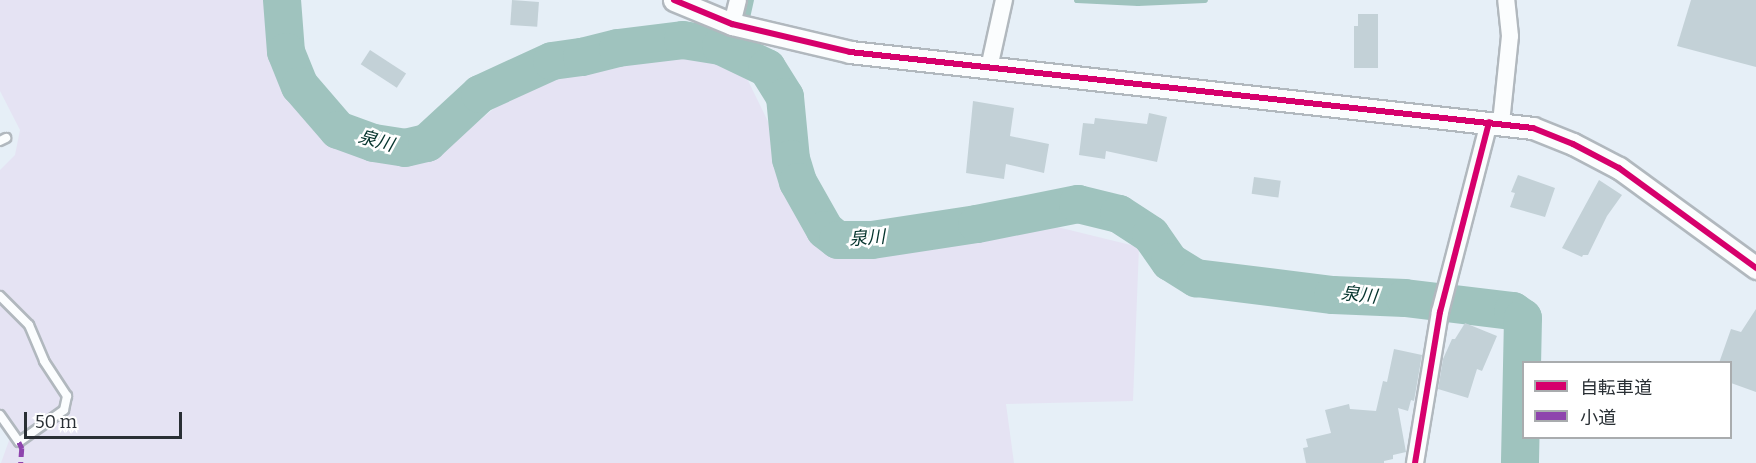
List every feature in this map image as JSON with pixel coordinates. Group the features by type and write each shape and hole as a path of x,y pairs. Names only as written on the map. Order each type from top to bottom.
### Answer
{"street":[{"path":"674,0 732,24 850,52 1533,128 1619,168 1756,268"},
{"path":"732,24 738,0"},
{"path":"989,68 1004,0"},
{"path":"1415,463 1440,312 1495,123 1510,36 1506,0"}],"lane":[{"path":"0,296 29,325 44,361 67,396 64,410 19,442 0,415"}],"shaded area":[{"path":"0,0 278,0 286,77 333,139 415,158 452,143 552,61 666,36 734,52 828,244 917,239 1045,224 1139,247 1133,401 1006,404 1014,463 1,463 12,432 0,408 0,170 15,155 20,130 0,91"}],"building":[{"path":"512,0 539,2 537,27 510,25"},
{"path":"1691,0 1756,0 1756,67 1677,46"},
{"path":"1358,14 1378,14 1378,68 1354,68 1354,26 1358,26"},
{"path":"370,50 406,73 397,88 361,64"},
{"path":"973,101 1014,108 1010,136 1049,144 1044,173 1006,164 1004,179 966,173"},
{"path":"1149,113 1167,117 1157,162 1106,151 1105,159 1079,155 1083,123 1094,124 1095,118 1147,124"},
{"path":"1518,175 1555,188 1545,217 1510,207 1515,193 1511,192"},
{"path":"1254,177 1281,181 1278,198 1252,194"},
{"path":"1599,180 1622,195 1607,216 1588,255 1582,257 1562,248"},
{"path":"1756,309 1756,392 1732,383 1732,361 1720,361 1731,329 1741,332"},
{"path":"1465,323 1497,336 1482,371 1477,369 1468,398 1438,389 1443,359 1452,339 1455,339"},
{"path":"1394,349 1422,355 1414,401 1411,400 1408,411 1398,408 1406,452 1393,455 1393,459 1384,461 1384,463 1306,463 1303,448 1308,447 1306,439 1331,433 1325,410 1349,404 1350,409 1376,411 1383,381 1387,382"}],"waterway":[{"name":"泉川","path":"282,0 286,52 300,86 338,130 374,143 405,148 427,143 480,94 552,61 582,57 618,48 683,40 721,46 767,68 785,97 791,159 798,182 825,230 838,240 872,240 977,224 1078,204 1119,214 1151,235 1170,262 1196,278 1333,295 1405,298 1513,311 1523,318 1522,361"},
{"path":"739,54 751,0"},
{"path":"1077,0 1138,3 1205,0"},
{"name":"泉川","path":"1520,463 1522,366"}],"marked path":[{"path":"19,442 22,448 21,463"}],"cycle path":[{"path":"674,0 732,24 850,52 1533,128 1573,144 1619,168 1756,268"},
{"path":"1415,463 1440,312 1489,122"}]}
